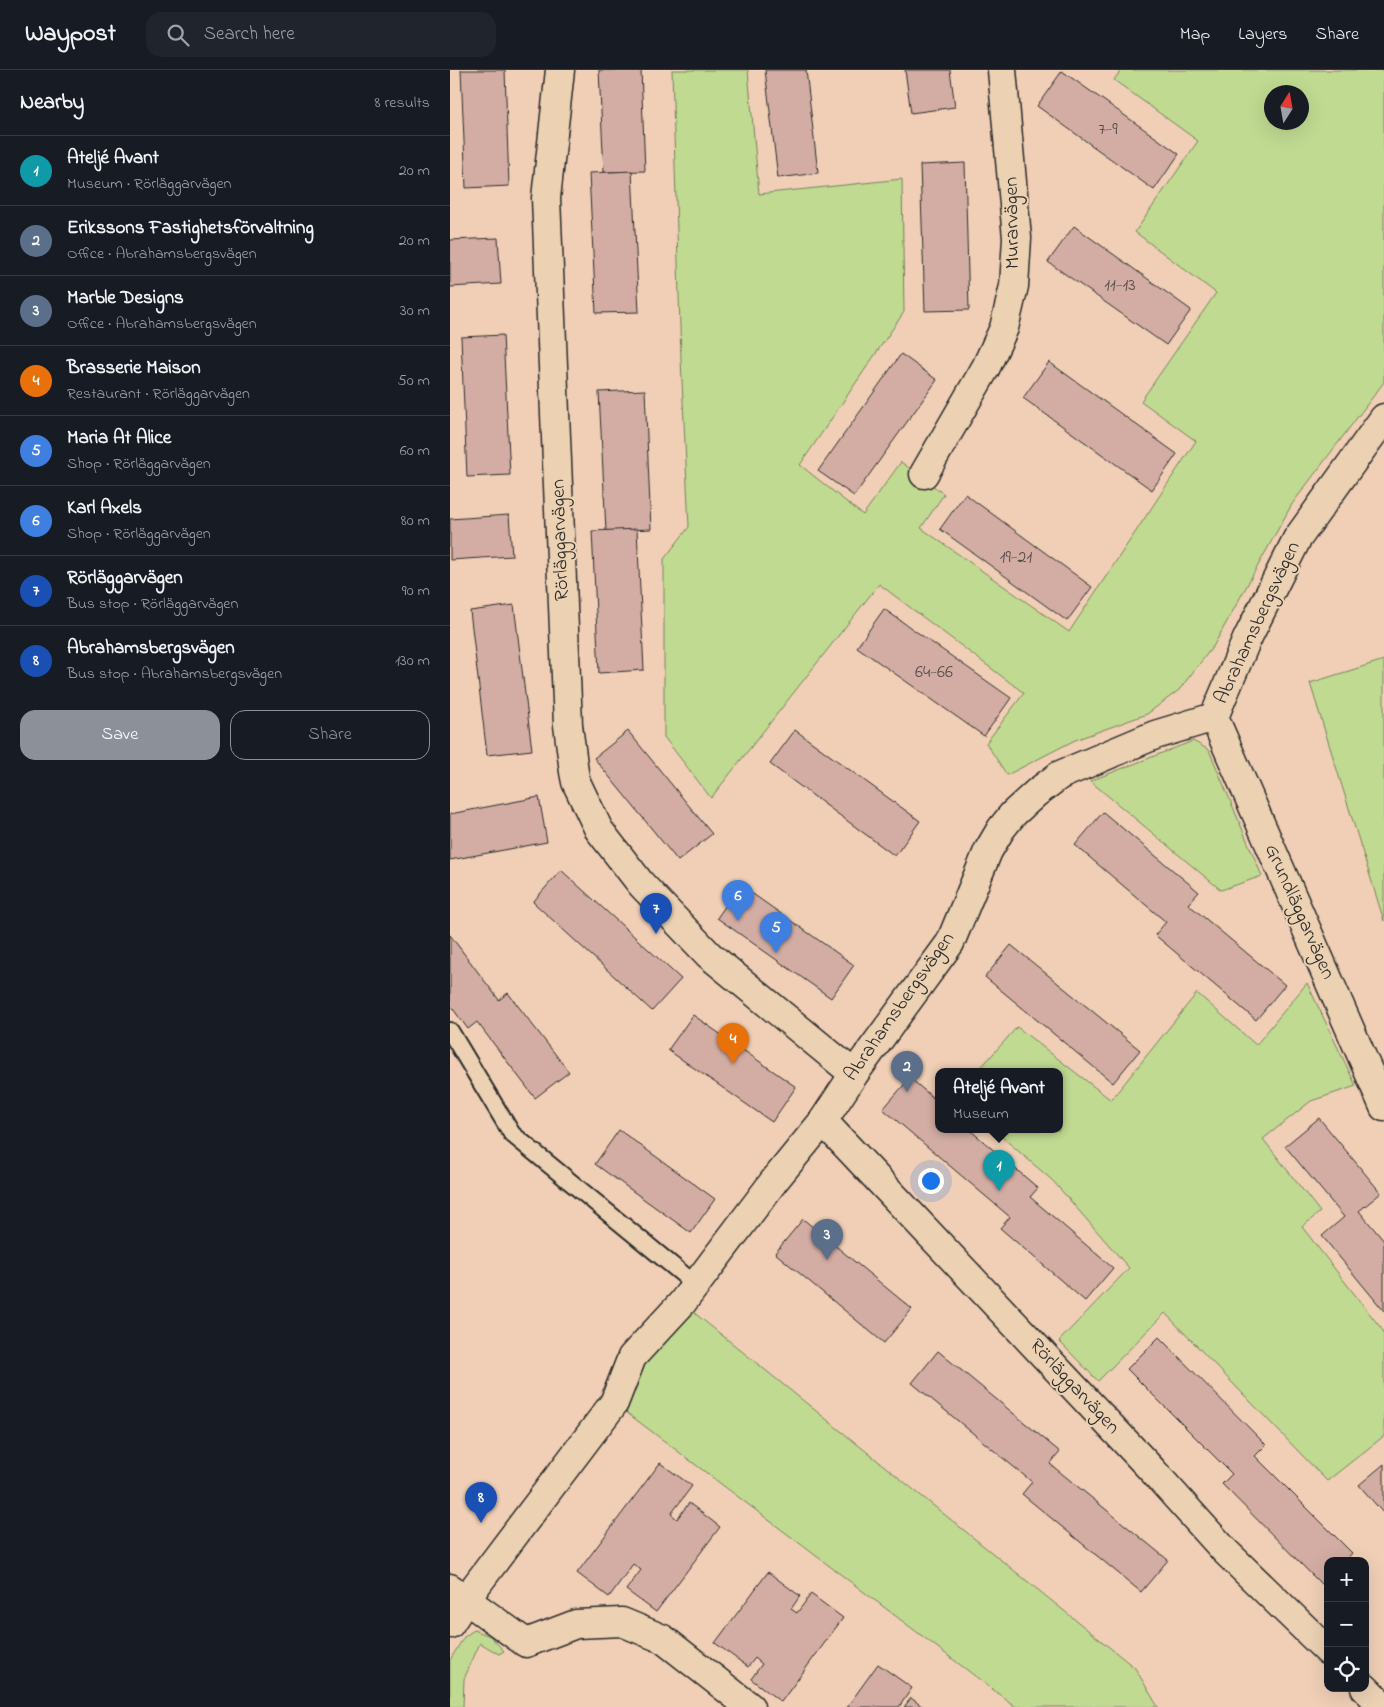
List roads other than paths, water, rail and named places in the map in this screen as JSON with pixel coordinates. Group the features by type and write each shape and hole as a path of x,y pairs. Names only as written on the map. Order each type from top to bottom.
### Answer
{"street":[{"name":"Rörläggarvägen","path":"560,70 546,198 568,725 576,782 599,830 641,884 708,955 854,1074"},
{"name":"Murarvägen","path":"924,474 986,366 1004,328 1014,286 1018,238 1002,70"},
{"name":"Abrahamsbergsvägen","path":"450,1624 458,1594 614,1403 632,1357 682,1303 822,1121 950,943 988,851 1001,829 1013,814 1060,775 1154,735 1214,717 1247,639 1297,539 1384,418"},
{"name":"Grundläggarvägen","path":"1214,717 1384,1107"},
{"name":"Rörläggarvägen","path":"822,1121 1153,1471 1225,1551 1324,1647"},
{"path":"458,1594 526,1643 576,1624 622,1622 663,1639 750,1707"},
{"path":"1369,1692 1384,1707"}],"lane":[{"path":"450,1031 512,1134 696,1285"}],"place":[{"name":"Karl Axels","path":"738,921"},
{"name":"Rörläggarvägen","path":"656,934"},
{"name":"Maria At Alice","path":"776,953"},
{"name":"Brasserie Maison","path":"733,1064"},
{"name":"Erikssons Fastighetsförvaltning","path":"907,1092"},
{"name":"Ateljé Avant","path":"999,1191"},
{"name":"Marble Designs","path":"827,1260"},
{"name":"Abrahamsbergsvägen","path":"481,1523"}]}
